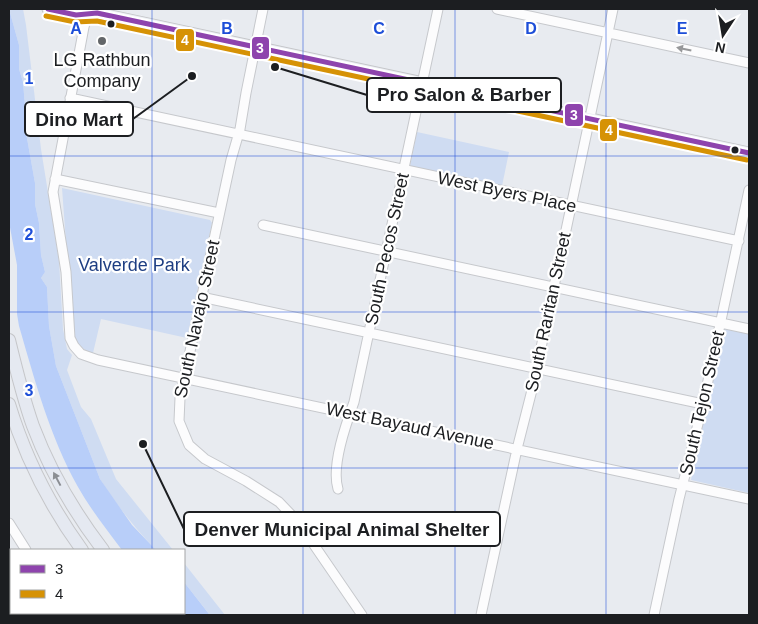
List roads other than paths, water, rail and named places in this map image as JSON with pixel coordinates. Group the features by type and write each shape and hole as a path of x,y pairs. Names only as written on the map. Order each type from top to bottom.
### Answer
{"highway":[{"path":"9,332 13,358"},
{"path":"9,340 24,397 42,449 57,480 82,521 102,549"},
{"path":"9,404 31,464 48,497 81,549"}],"main road":[{"path":"48,9 76,15 86,10 749,153"}],"street":[{"name":"South Navajo Street","path":"263,9 239,134 233,150 184,378 178,417 189,446 200,456 246,481 279,502 299,523 362,615"},
{"name":"South Pecos Street","path":"338,489 336,469 354,402 438,9"},
{"path":"497,9 749,63"},
{"name":"South Raritan Street","path":"481,615 517,450 537,369 613,9"},
{"path":"86,10 55,179 219,213"},
{"name":"West Byers Place","path":"70,98 739,241"},
{"name":"West Bayaud Avenue","path":"55,179 53,192 66,272 69,335 74,346 81,354 89,358 749,498"},
{"name":"South Tejon Street","path":"654,615 703,404 749,190"},
{"path":"263,225 749,329"},
{"path":"201,297 703,404"},
{"path":"9,523 25,549"}],"water":[{"path":"9,9 19,45 19,69 23,82 25,127 35,183 35,204 45,272 41,278 47,287 49,326 56,366 100,479 132,525 155,549 121,549 83,495 59,448 37,388 19,326 17,314 17,265 9,222"},
{"path":"185,583 210,615 174,614 185,614"}],"place":[{"name":"LG Rathbun Company","path":"102,41"},
{"name":"Pro Salon & Barber","path":"275,67"},
{"name":"Dino Mart","path":"192,76"},
{"name":"Denver Municipal Animal Shelter","path":"143,444"}],"park label":[{"name":"Valverde Park","path":"134,265"}]}
